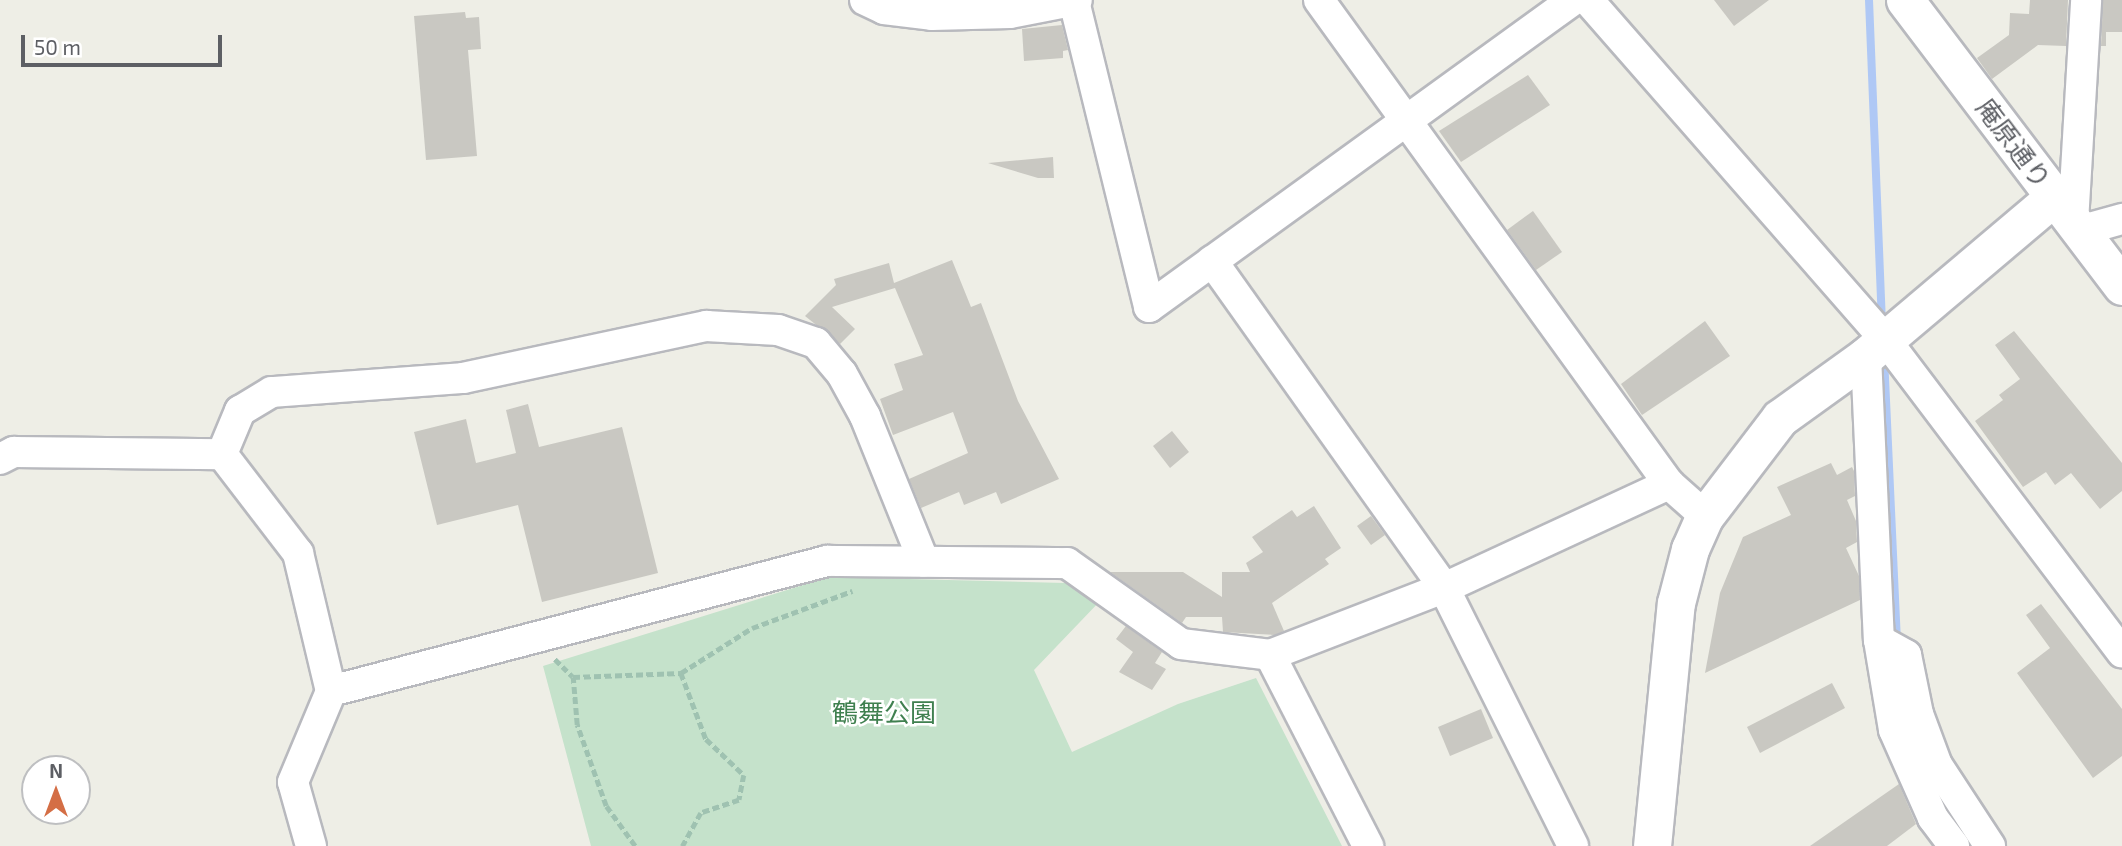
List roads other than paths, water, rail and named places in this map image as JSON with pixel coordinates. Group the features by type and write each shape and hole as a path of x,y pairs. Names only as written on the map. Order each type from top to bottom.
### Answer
{"street":[{"path":"865,0 884,9 952,7 1010,13 1076,1 1149,307 1573,0"},
{"path":"1319,0 1669,484 1704,516"},
{"path":"1588,0 1875,347 2122,652"},
{"name":"庵原通り","path":"1905,0 2122,286"},
{"path":"2069,216 2085,0"},
{"path":"1652,846 1676,603 1689,549 1704,516 1780,418 1875,347 2069,216 2122,219"},
{"path":"1213,261 1444,588 1573,846"},
{"path":"222,454 240,411 272,392 463,378 706,326 778,330 816,343 842,374 865,416 924,562"},
{"path":"1875,347 1880,640 1894,730 1933,818 1954,846"},
{"path":"0,459 14,453 222,454"},
{"path":"222,454 298,553 331,691 293,782 310,846"},
{"path":"331,691 827,561 1067,563 1181,644 1270,655 1444,588 1669,484"},
{"path":"1880,640 1906,655 1918,714 1937,765 1990,846"},
{"path":"1270,655 1368,846"}],"waterway":[{"path":"1869,0 1882,322"},
{"path":"1884,356 1897,640"}],"park label":[{"name":"鶴舞公園","path":"884,712"}]}
